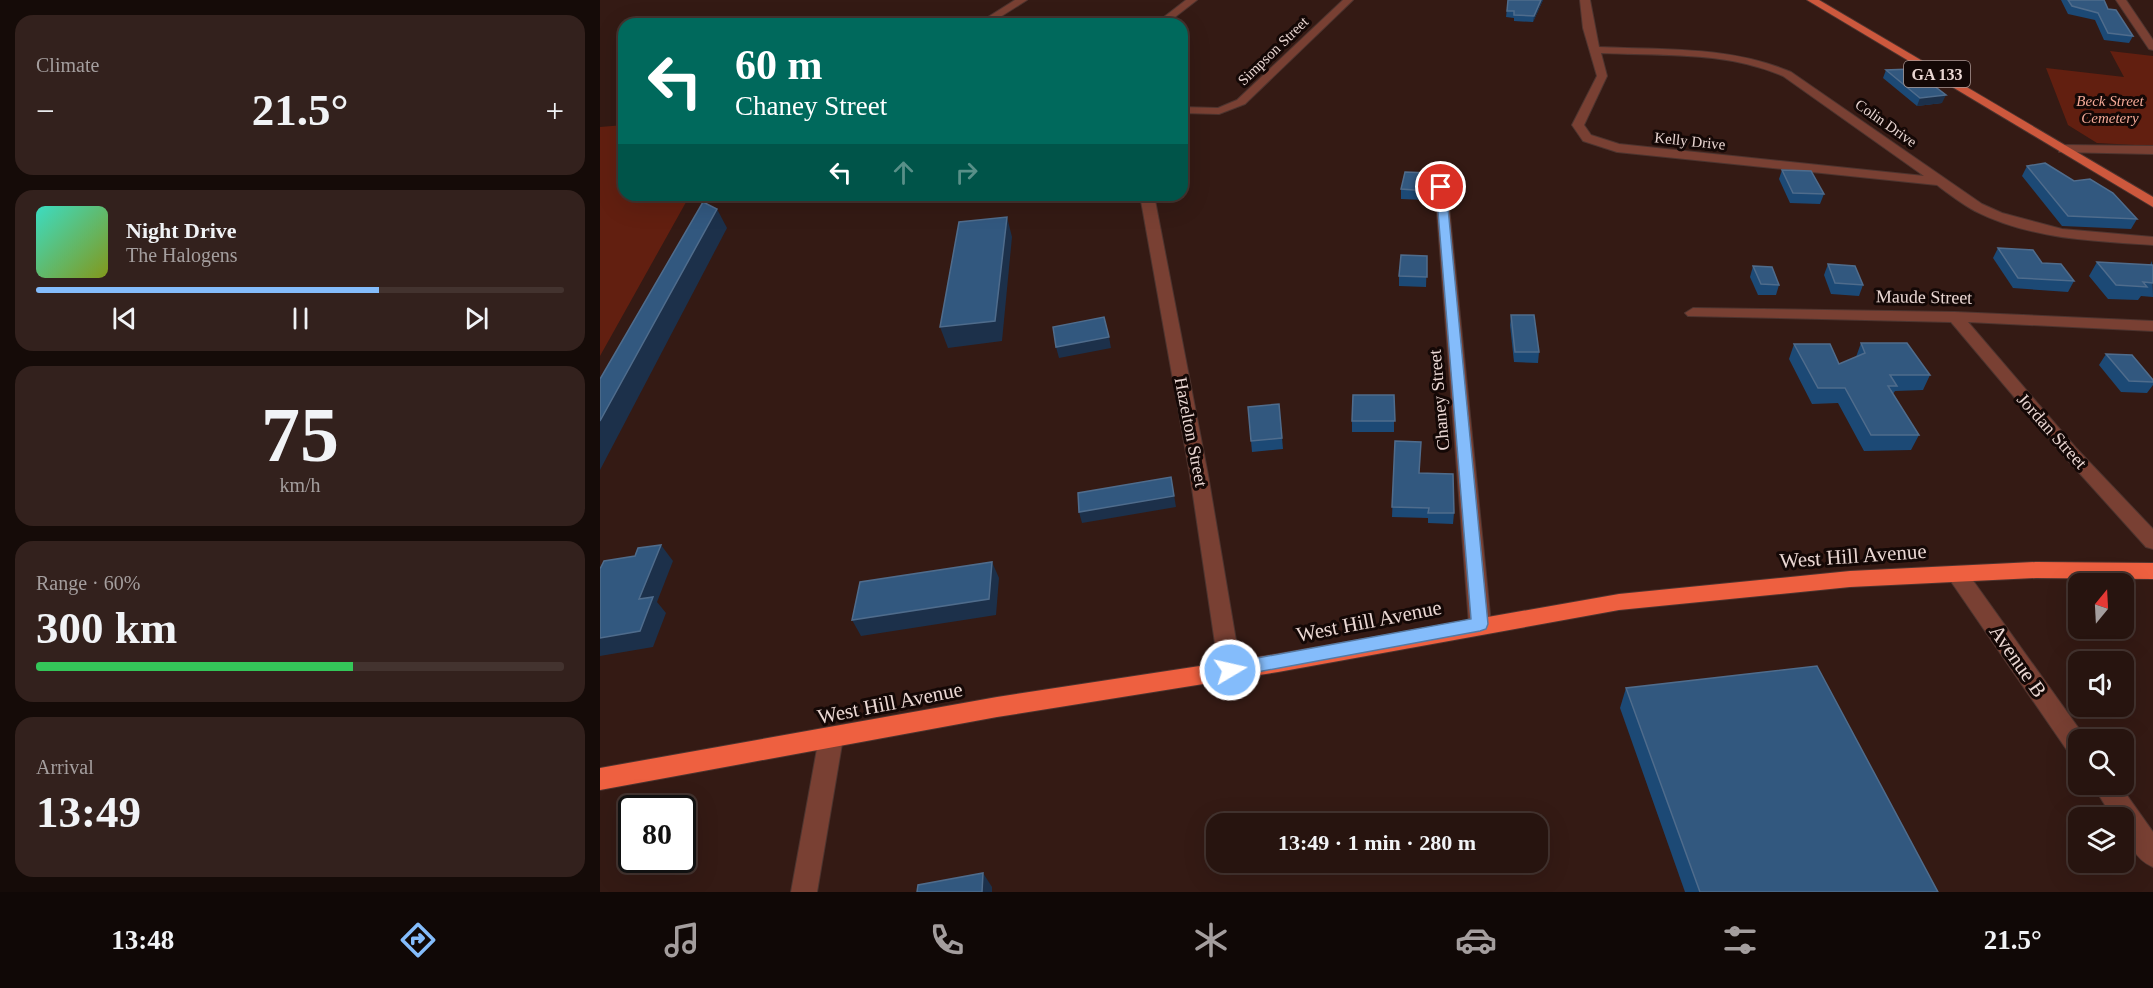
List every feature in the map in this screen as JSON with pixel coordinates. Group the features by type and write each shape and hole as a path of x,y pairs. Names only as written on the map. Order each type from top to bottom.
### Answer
{"highway":[{"name":"West Hill Avenue","path":"600,779 997,707 1230,670 1480,624 1619,602 1717,590 1850,579 2036,570 2153,571"}],"main road":[{"name":"GA 133","path":"1812,0 2153,203"}],"street":[{"path":"992,18 1022,0"},
{"path":"1168,18 1192,0"},
{"name":"Simpson Street","path":"1188,110 1212,111 1232,107 1241,102 1348,0"},
{"name":"Kelly Drive","path":"1585,0 1588,28 1602,76 1578,125 1581,133 1605,146 1940,181"},
{"path":"2121,0 2153,47"},
{"name":"Colin Drive","path":"1596,50 1739,58 1777,68 1977,207 2000,219 2023,226 2153,241"},
{"path":"2063,149 2153,150"},
{"name":"Chaney Street","path":"1437,173 1441,187 1480,624"},
{"name":"Hazelton Street","path":"1148,201 1199,475 1230,670"},
{"name":"Maude Street","path":"1693,313 1955,317 2153,326"},
{"name":"Jordan Street","path":"1955,317 2062,443 2153,542"},
{"name":"Avenue B","path":"1957,574 2068,732"},
{"path":"804,892 831,738"},
{"path":"2112,795 2153,854"}],"green space":[{"name":"Beck Street Cemetery","path":"2110,51 2153,56 2153,146 2097,143 2068,125 2046,68 2124,77"},
{"path":"618,126 618,201 687,201 600,356 600,127"}],"building":[{"path":"1508,0 1541,0 1534,16 1514,15 1514,11 1507,11"},
{"path":"2068,0 2104,0 2108,9 2116,10 2133,36 2108,33 2098,13 2072,6"},
{"path":"1912,69 1946,95 1920,98 1886,70"},
{"path":"2045,163 2074,181 2090,179 2113,193 2137,219 2068,216 2027,166"},
{"path":"1782,170 1811,171 1824,194 1793,193"},
{"path":"1405,172 1430,173 1427,191 1401,189"},
{"path":"703,202 717,209 600,421 600,379"},
{"path":"1007,217 995,321 940,327 959,222"},
{"path":"1998,248 2033,250 2042,263 2061,264 2074,281 2018,278"},
{"path":"1401,255 1427,256 1427,277 1399,276"},
{"path":"2097,262 2153,265 2153,283 2143,282 2147,287 2116,285"},
{"path":"1828,264 1855,266 1863,285 1835,283"},
{"path":"1753,266 1772,267 1779,285 1761,284"},
{"path":"1511,315 1534,315 1539,352 1515,352"},
{"path":"1104,317 1109,337 1056,347 1053,327"},
{"path":"1861,343 1907,343 1930,375 1890,375 1897,386 1888,386 1919,435 1871,435 1845,388 1818,388 1794,344 1830,344 1839,364 1865,353"},
{"path":"2106,354 2132,355 2153,382 2129,381"},
{"path":"1353,395 1394,395 1395,421 1352,421"},
{"path":"1279,404 1282,438 1251,441 1248,407"},
{"path":"1395,441 1421,442 1419,473 1453,474 1454,513 1428,513 1429,508 1392,507"},
{"path":"1171,477 1174,496 1079,512 1078,493"},
{"path":"661,545 639,599 653,597 640,631 600,638 600,569 604,561 635,556 638,548"},
{"path":"992,562 989,599 852,620 860,582"},
{"path":"1817,666 1938,892 1700,892 1626,688"},
{"path":"983,873 982,892 917,892 918,885"}],"route":[{"path":"1230,670 1278,663 1480,624 1455,365 1441,187"}]}
